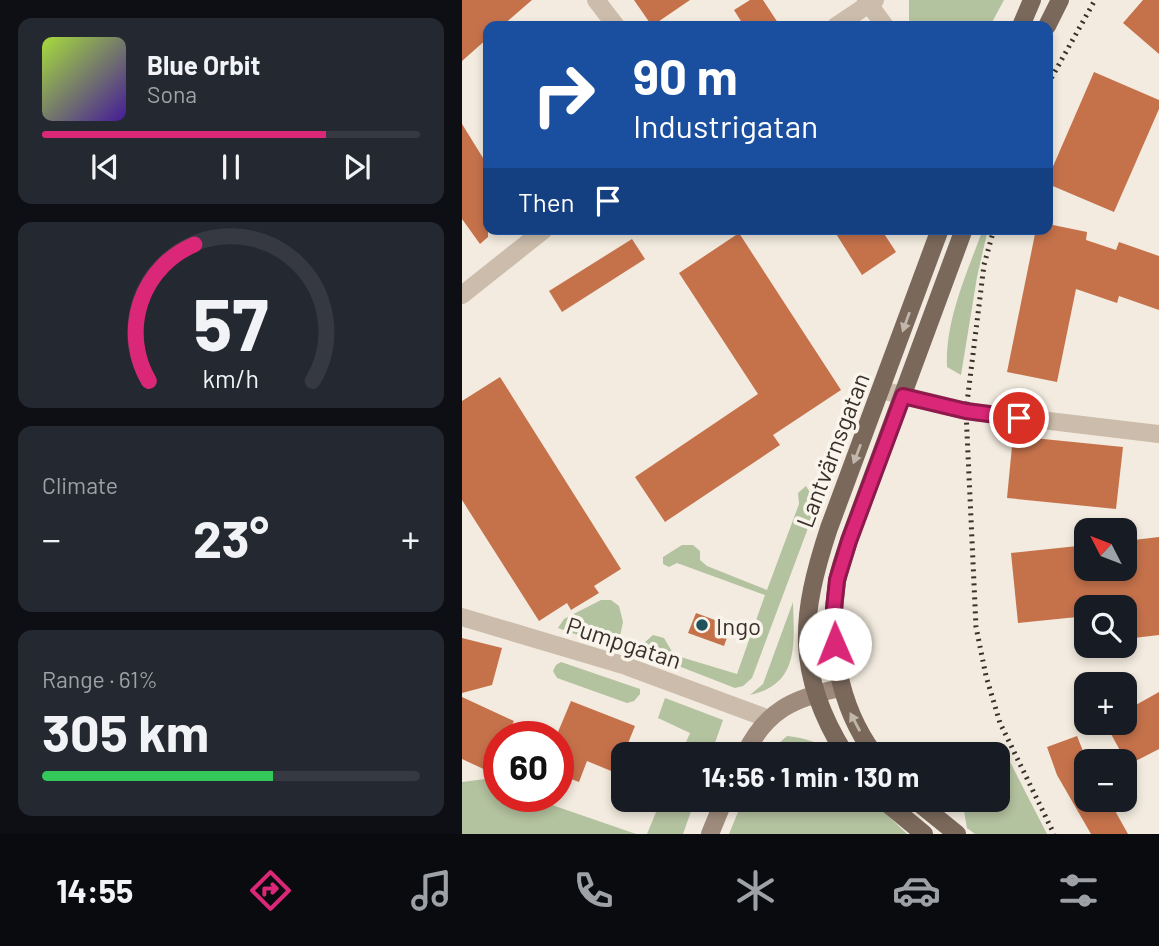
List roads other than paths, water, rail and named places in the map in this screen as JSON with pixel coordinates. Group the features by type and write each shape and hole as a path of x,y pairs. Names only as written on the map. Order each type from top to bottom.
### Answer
{"main road":[{"path":"1023,21 1032,0"},
{"path":"1050,21 1060,0"},
{"name":"Lantvärnsgatan","path":"837,742 814,694 808,658 807,612 814,573 938,235"},
{"name":"Lantvärnsgatan","path":"867,742 851,716 840,688 834,608 837,580 962,235"},
{"path":"897,812 923,834"},
{"path":"930,812 957,834"}],"street":[{"path":"596,0 612,21"},
{"path":"843,21 870,1 882,21"},
{"path":"462,295 537,235"},
{"path":"881,390 966,411 1159,434"},
{"name":"Pumpgatan","path":"462,617 626,666 769,719"},
{"path":"751,742 769,719 792,702 840,688"},
{"path":"710,834 719,812"}],"railway":[{"path":"1053,75 1095,0"},
{"path":"992,235 984,265 966,411 976,627 986,676 1000,723 1054,834"}],"place":[{"name":"Ingo","path":"702,625"}]}
